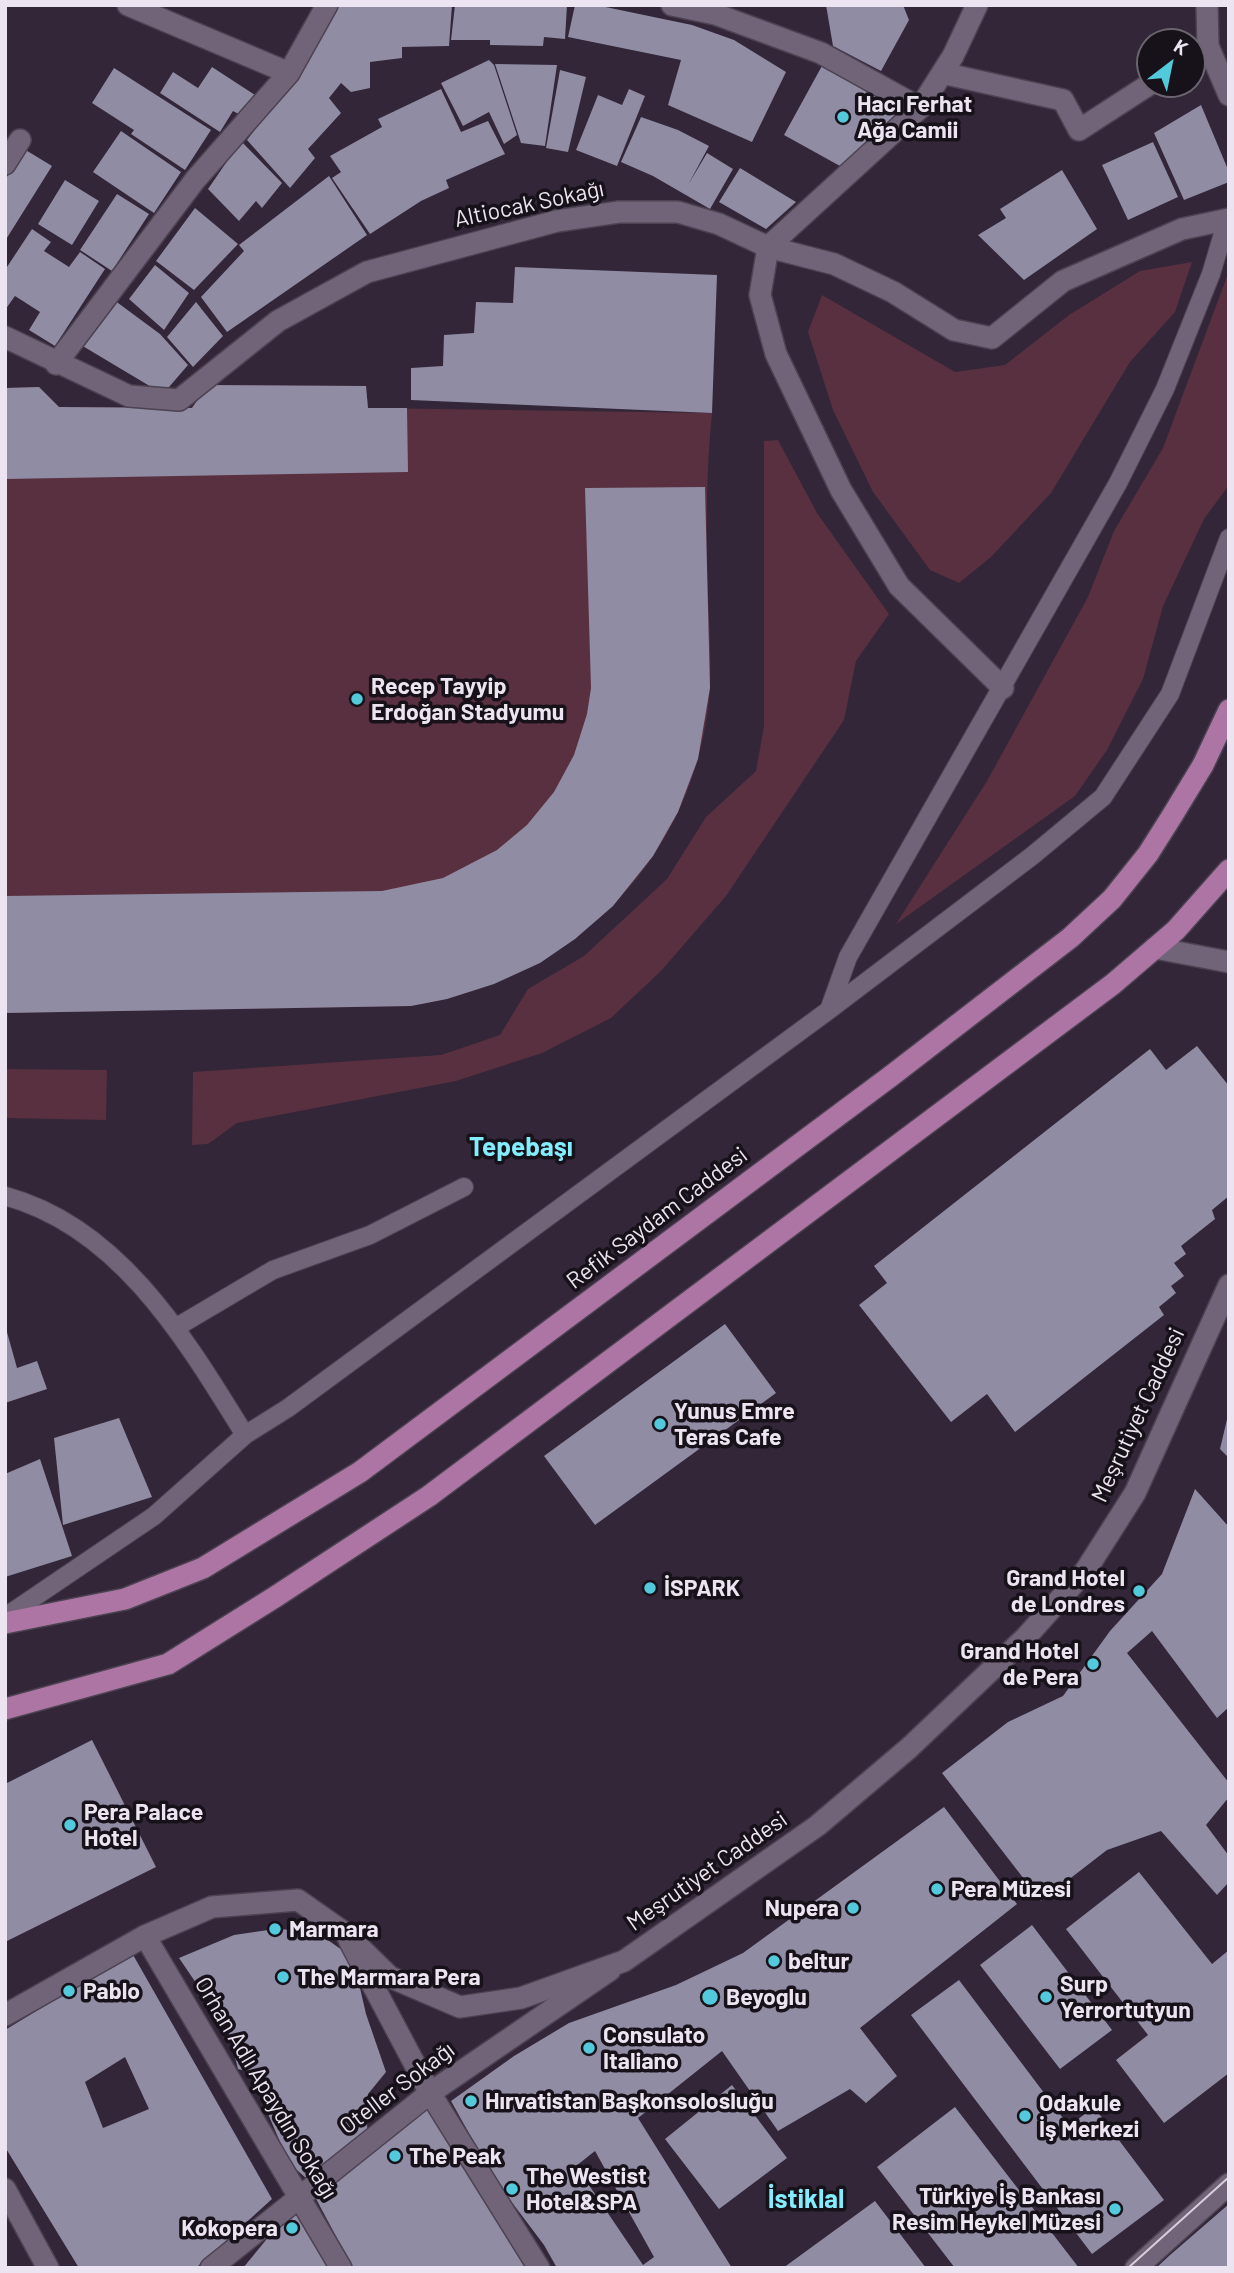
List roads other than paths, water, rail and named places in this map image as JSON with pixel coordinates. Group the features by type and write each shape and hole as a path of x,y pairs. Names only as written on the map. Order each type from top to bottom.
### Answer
{"main road":[{"name":"Refik Saydam Caddesi","path":"5,1623 125,1599 203,1568 372,1463 858,1101 985,1006 1112,899 1148,854 1172,816 1203,765 1229,710"},
{"path":"5,1709 168,1664 429,1496 1113,984 1194,912 1229,870"}],"street":[{"path":"56,364 195,180 289,73 327,5"},
{"path":"672,5 715,14 821,53 920,108"},
{"path":"977,5 942,74 920,108 768,247 760,295 776,354 841,490 899,586 1003,688"},
{"path":"1204,28 1207,5"},
{"path":"134,7 289,73"},
{"path":"1206,60 1229,95"},
{"path":"942,74 1063,100 1079,130 1136,93"},
{"path":"5,164 20,140"},
{"name":"Altiocak Sokağı","path":"5,337 56,364 129,396 179,400 278,321 367,272 557,221 619,212 678,212 719,224 768,247 834,264 893,292 954,330 992,338 1063,281 1182,229 1228,220"},
{"path":"1155,948 1229,962"},
{"name":"Meşrutiyet Caddesi","path":"5,2015 145,1936 212,1906 298,1899 345,1933 390,1977 460,2007 521,1998 624,1961 817,1826 909,1748 1035,1627 1086,1570 1135,1493 1229,1285"},
{"path":"345,1933 430,2093 539,2268"},
{"name":"Orhan Adlı Apaydın Sokağı","path":"145,1936 341,2268"},
{"name":"Oteller Sokağı","path":"211,2268 430,2093 624,1961"},
{"path":"1136,2268 1229,2184"},
{"path":"5,2189 48,2268"}],"lane":[{"path":"829,1010 848,957 1105,507 1166,389 1211,274 1228,220"},
{"path":"5,1616 154,1516 245,1435 288,1408 829,1010 1032,856 1103,797 1170,694 1229,538"},
{"path":"175,1328 273,1270 370,1235 464,1187"},
{"path":"5,1196 37,1205 100,1245 161,1308 245,1435"}],"tram line":[{"path":"1128,2268 1229,2177"}],"place":[{"name":"Hacı Ferhat Ağa Camii","path":"843,117"},
{"name":"Recep Tayyip Erdoğan Stadyumu","path":"357,699"},
{"name":"Yunus Emre Teras Cafe","path":"660,1424"},
{"name":"İSPARK","path":"650,1588"},
{"name":"Grand Hotel de Londres","path":"1139,1591"},
{"name":"Grand Hotel de Pera","path":"1093,1664"},
{"name":"Pera Palace Hotel","path":"70,1825"},
{"name":"Pera Müzesi","path":"937,1889"},
{"name":"Nupera","path":"853,1908"},
{"name":"Marmara","path":"275,1929"},
{"name":"beltur","path":"774,1961"},
{"name":"The Marmara Pera","path":"283,1977"},
{"name":"Pablo","path":"69,1991"},
{"name":"Beyoglu","path":"710,1997"},
{"name":"Surp Yerrortutyun","path":"1046,1997"},
{"name":"Consulato Italiano","path":"589,2048"},
{"name":"Hırvatistan Başkonsolosluğu","path":"471,2101"},
{"name":"Odakule İş Merkezi","path":"1025,2116"},
{"name":"The Peak","path":"395,2156"},
{"name":"The Westist Hotel&SPA","path":"512,2189"},
{"name":"Türkiye İş Bankası Resim Heykel Müzesi","path":"1115,2209"},
{"name":"Kokopera","path":"292,2228"}],"district":[{"name":"Tepebaşı","path":"521,1147"},
{"name":"İstiklal","path":"806,2199"}]}
